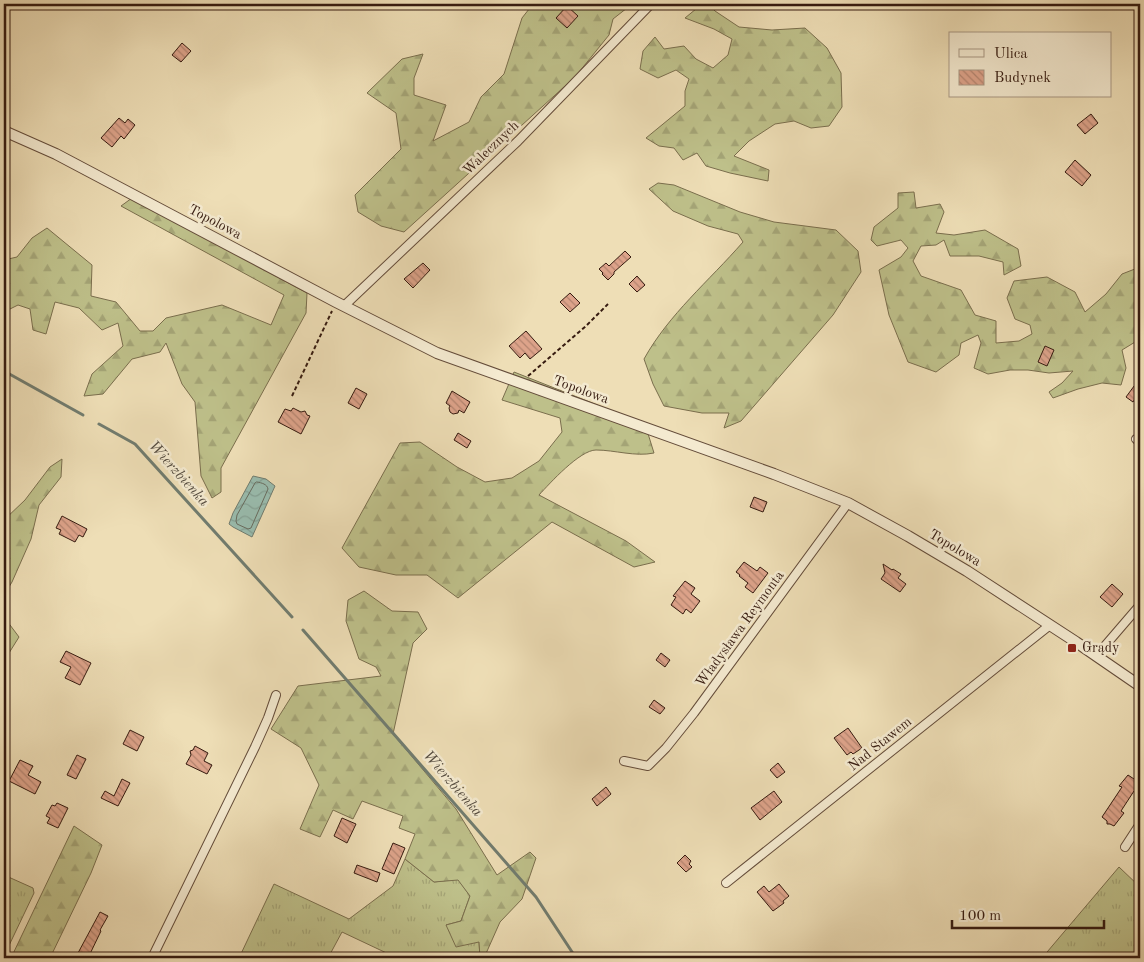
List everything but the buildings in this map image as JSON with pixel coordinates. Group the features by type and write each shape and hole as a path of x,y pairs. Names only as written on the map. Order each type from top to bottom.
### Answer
{"street":[{"name":"Walecznych","path":"340,304 518,141 651,4"},
{"name":"Topolowa","path":"4,131 56,154 109,181 340,304 437,352 774,474 848,503 908,536 967,572 1097,655 1140,686"},
{"name":"Władysława Reymonta","path":"624,761 648,766 666,748 694,713 848,503"},
{"path":"1097,655 1140,605"},
{"name":"Nad Stawem","path":"726,883 1050,625"},
{"path":"152,958 255,748 276,695"},
{"path":"1125,847 1140,824"}],"path":[{"path":"292,396 340,304"},
{"path":"520,383 586,326 608,304"}],"green space":[{"path":"533,4 650,4 627,8 613,19 609,35 575,77 404,232 381,226 358,212 355,195 401,149 396,113 367,93 402,59 423,54 414,78 414,95 446,105 433,141 469,122 481,97 504,74 522,18"},
{"path":"702,4 708,4 739,27 772,30 805,28 827,48 841,73 842,107 829,126 811,128 794,121 775,124 749,141 734,156 769,170 768,181 706,166 697,153 683,160 674,148 659,146 646,138 685,106 685,91 689,79 676,70 658,78 640,69 643,51 655,37 664,49 684,46 696,59 713,68 728,55 732,39 714,29 685,18"},
{"path":"658,183 674,185 740,212 774,222 836,230 858,251 861,272 833,315 741,421 724,428 729,413 702,413 664,406 653,384 644,359 677,312 743,242 738,234 708,226 673,211 649,189"},
{"path":"914,192 916,208 940,204 944,212 936,233 954,235 985,230 1018,249 1021,266 1004,275 1003,262 979,256 950,256 944,240 936,245 921,246 913,261 921,276 961,290 975,315 996,321 996,343 1019,341 1032,334 1030,325 1015,319 1007,298 1014,281 1047,277 1075,292 1085,312 1106,294 1122,274 1140,267 1140,339 1122,350 1126,368 1121,385 1102,383 1053,398 1049,392 1062,383 1073,371 1049,373 1010,370 988,374 974,368 981,343 978,335 961,343 959,355 936,372 908,362 889,315 879,270 901,257 908,248 901,240 877,246 871,240 874,227 898,208 898,193"},
{"path":"132,198 307,293 306,313 221,468 221,492 212,498 201,476 195,402 182,384 166,343 160,352 132,359 103,394 84,396 92,374 123,346 118,323 102,330 79,308 55,302 46,334 33,330 30,309 18,305 4,312 4,260 17,257 32,238 47,228 92,265 91,296 116,302 140,331 153,331 166,318 222,305 271,325 284,295 121,206"},
{"path":"514,372 645,424 654,453 589,451 566,468 539,495 626,541 655,562 634,567 552,522 458,598 427,575 396,575 359,567 342,548 400,443 420,442 457,467 485,482 512,478 539,461 562,432 560,418 502,400"},
{"path":"62,459 61,477 39,505 31,539 12,582 4,595 4,520 25,500 50,467"},
{"path":"364,591 392,611 418,612 427,629 413,643 393,734 456,809 497,875 530,852 536,858 522,899 500,922 484,958 480,958 479,942 456,947 446,925 461,921 470,896 458,880 434,882 405,859 415,834 399,828 403,816 362,801 353,819 333,810 320,837 300,829 319,785 301,748 271,729 298,686 381,676 376,667 359,659 346,621 348,600"},
{"path":"4,617 19,637 4,661"},
{"path":"74,826 102,845 91,873 50,958 11,958"},
{"path":"405,859 434,882 458,879 470,896 461,921 446,925 479,941 480,958 394,958 342,932 328,958 239,958 274,884 349,919 393,886"},
{"path":"1119,867 1140,887 1140,946 1132,958 1105,958 1088,953 1071,958 1042,958"},
{"path":"4,875 33,888 34,893 4,956"}],"water":[{"path":"253,476 266,479 275,486 252,537 229,524"}],"waterway":[{"name":"Wierzbienka","path":"4,371 83,415"},
{"name":"Wierzbienka","path":"99,424 135,444 292,617"},
{"name":"Wierzbienka","path":"303,630 536,897 576,958"}],"place":[{"name":"Grądy","path":"1072,648"}]}
